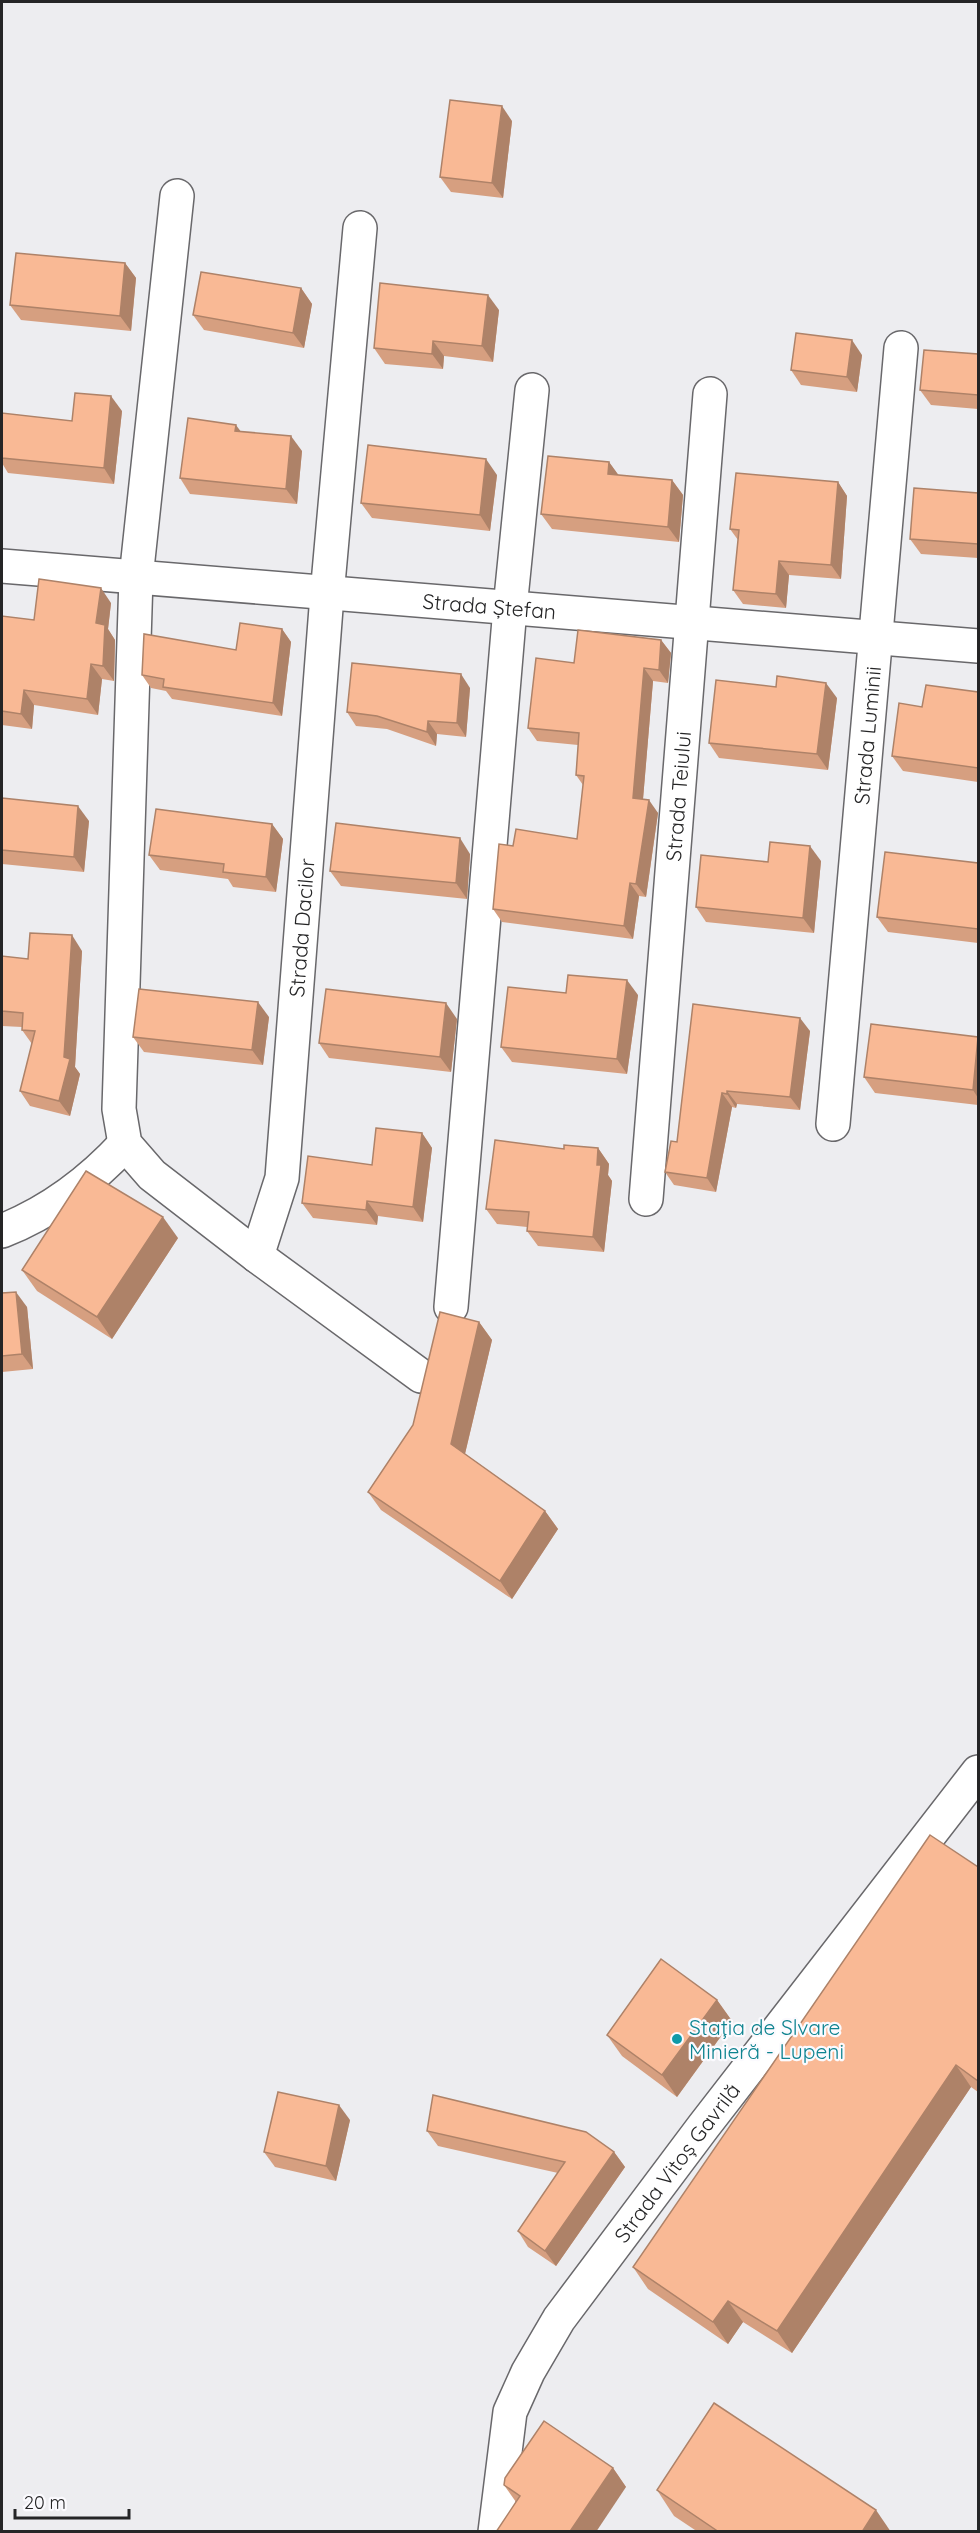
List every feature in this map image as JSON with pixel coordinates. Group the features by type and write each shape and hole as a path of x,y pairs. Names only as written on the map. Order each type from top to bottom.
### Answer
{"street":[{"path":"177,196 136,578 119,1109 125,1144 152,1175 256,1256 421,1376"},
{"name":"Strada Dacilor","path":"256,1256 282,1178 327,595 360,228"},
{"name":"Strada Luminii","path":"833,1124 901,348"},
{"path":"451,1307 510,608 532,390"},
{"name":"Strada Teiului","path":"646,1199 694,624 710,394"},
{"name":"Strada Ștefan","path":"2,566 327,595 978,646"},
{"path":"2,1231 31,1219 64,1198 102,1170 125,1144"},
{"name":"Strada Vitoș Gavrilă","path":"495,2532 510,2412 528,2372 559,2319 703,2127 978,1772"}],"building":[{"path":"450,100 502,106 492,183 440,177"},
{"path":"16,253 125,263 120,316 10,305"},
{"path":"201,272 301,288 293,333 193,315"},
{"path":"380,283 488,295 482,346 433,341 432,354 374,348"},
{"path":"796,333 852,340 847,377 791,370"},
{"path":"924,350 978,354 978,395 920,390"},
{"path":"75,393 111,396 104,468 2,458 2,413 72,421"},
{"path":"188,418 236,425 235,431 291,436 286,489 180,478"},
{"path":"368,445 486,459 480,515 361,503"},
{"path":"548,456 609,462 608,474 672,480 668,527 541,514"},
{"path":"736,473 838,482 831,565 779,561 776,594 733,590 739,530 730,529"},
{"path":"914,488 978,493 978,544 910,539"},
{"path":"39,579 101,588 96,623 105,625 103,666 91,664 87,699 24,690 21,714 2,711 2,616 34,620"},
{"path":"240,623 282,629 273,703 163,687 164,679 142,675 144,634 236,650"},
{"path":"578,630 661,640 659,670 644,668 633,798 649,800 636,884 630,883 624,926 493,909 499,844 513,846 516,829 577,839 584,776 576,775 579,733 528,728 536,658 574,663"},
{"path":"352,663 461,674 457,723 428,721 427,732 377,716 347,712"},
{"path":"777,676 826,683 817,754 709,743 716,680 776,687"},
{"path":"926,685 978,692 978,768 892,756 899,703 922,707"},
{"path":"2,798 78,806 74,857 2,850"},
{"path":"156,809 272,824 266,877 223,872 224,864 149,855"},
{"path":"336,823 460,838 456,883 330,871"},
{"path":"770,842 810,846 803,918 696,907 701,855 768,862"},
{"path":"885,852 978,863 978,929 877,917"},
{"path":"30,933 72,935 64,1057 70,1059 59,1101 20,1091 35,1031 22,1030 23,1013 2,1011 2,956 28,959"},
{"path":"568,975 627,980 617,1059 501,1047 508,987 566,993"},
{"path":"139,989 258,1002 252,1050 133,1037"},
{"path":"326,989 446,1003 440,1057 319,1043"},
{"path":"693,1004 800,1018 790,1097 727,1091 727,1094 722,1093 707,1178 665,1172 671,1141 677,1142"},
{"path":"871,1024 978,1037 973,1090 864,1077"},
{"path":"376,1128 422,1133 413,1207 367,1201 366,1210 302,1203 308,1156 372,1165"},
{"path":"495,1140 564,1149 564,1145 598,1148 597,1165 601,1165 593,1237 527,1231 529,1212 486,1209"},
{"path":"86,1171 163,1217 97,1317 22,1270"},
{"path":"16,1292 22,1354 2,1356 2,1293"},
{"path":"440,1312 479,1322 451,1444 545,1511 500,1581 368,1492 413,1425"},
{"path":"930,1835 978,1867 978,2081 956,2065 777,2331 728,2301 713,2322 633,2267"},
{"path":"661,1959 717,2000 662,2075 607,2035"},
{"path":"278,2092 339,2105 326,2166 264,2152"},
{"path":"433,2095 586,2132 614,2152 545,2251 518,2231 565,2162 427,2131"},
{"path":"714,2403 876,2510 862,2532 719,2532 657,2490"},
{"path":"544,2421 613,2468 571,2530 573,2532 496,2532 520,2496 504,2485 505,2478"}],"place":[{"name":"Stația de Slvare Minieră - Lupeni","path":"677,2039"}]}
